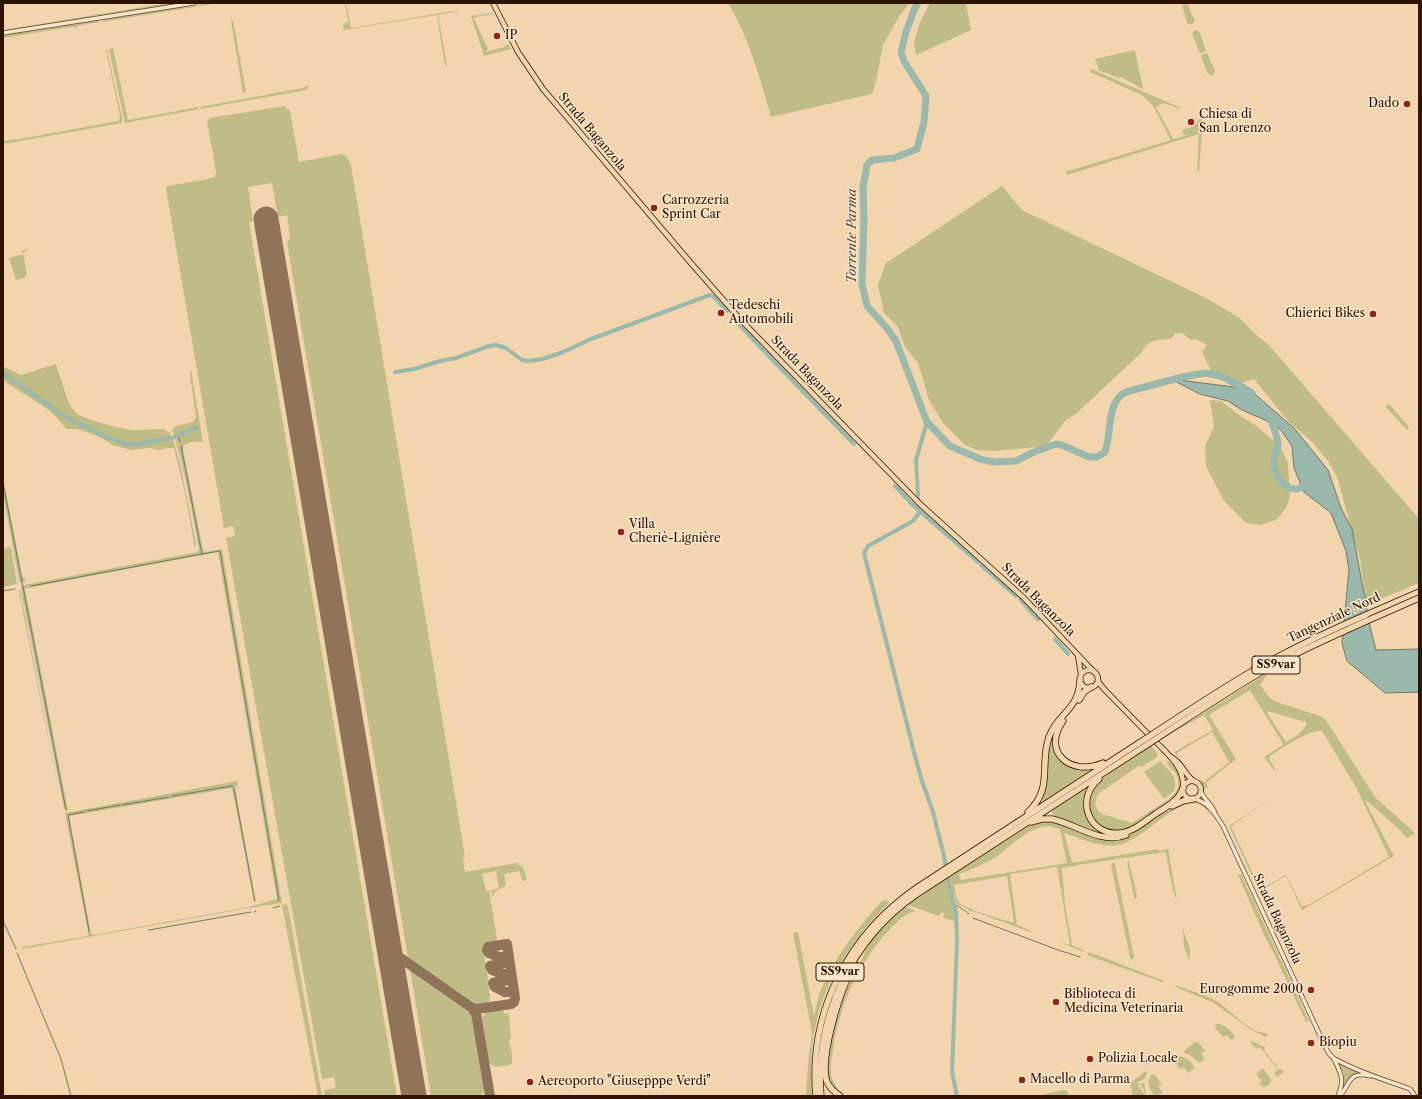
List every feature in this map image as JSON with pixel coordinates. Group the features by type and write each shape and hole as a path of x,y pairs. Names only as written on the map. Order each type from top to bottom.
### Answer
{"highway":[{"name":"Tangenziale Nord","path":"1138,746 1225,687 1273,659 1334,629 1419,592"},
{"name":"SS9var","path":"966,859 987,842 1138,746 1228,692 1281,662 1330,637 1419,598"},
{"path":"987,842 1027,813 1038,800 1045,781 1047,745 1049,738 1056,725 1075,702 1079,690 1080,678"},
{"path":"1091,687 1083,693 1058,729 1055,741 1060,756 1064,761 1072,766 1088,768 1102,764 1124,750 1138,746"},
{"name":"SS9var","path":"814,1096 813,1068 821,1022 828,999 840,973 854,949 869,929 901,898 1010,834 1132,754 1138,746"},
{"path":"1132,754 1124,763 1098,780 1088,793 1086,804 1088,814 1093,822 1102,830 1117,834 1131,830 1180,796 1183,788"},
{"path":"1010,834 1032,822 1047,819 1058,820 1102,837 1119,838 1135,830 1179,802 1193,798"},
{"name":"SS9var","path":"821,1096 820,1078 822,1053 828,1020 842,980 864,944 874,932 891,914 928,883"},
{"path":"840,1096 832,1090 826,1078 826,1062 829,1041 841,996 848,977 864,944"}],"main road":[{"name":"Strada Baganzola","path":"493,3 515,47 529,70 573,126 734,313 919,503 1024,598 1096,675 1099,683 1105,690 1147,733"},
{"path":"1078,656 1081,670 1080,678 1084,686 1105,690"},
{"path":"1080,678 1086,670 1091,670 1096,675 1096,683 1091,687"},
{"name":"Strada Baganzola","path":"1156,743 1169,756 1180,764 1188,776 1199,784 1201,790"},
{"name":"Strada Baganzola","path":"1169,756 1182,774 1185,795 1188,798 1193,798"},
{"path":"1183,788 1187,782 1194,781"},
{"path":"1193,798 1198,796 1201,790"}],"street":[{"path":"3,34 194,3"},
{"name":"Strada Baganzola","path":"1201,790 1202,795 1212,805 1230,840 1324,1044 1342,1076 1339,1096"},
{"name":"Strada Baganzola","path":"1193,798 1202,801 1216,814"},
{"path":"1333,1058 1348,1066 1410,1089 1415,1096"},
{"path":"1339,1096 1354,1076 1360,1074 1379,1078"}],"shaded area":[{"path":"168,3 182,3 3,31 3,30"},
{"path":"206,3 218,3 102,22 104,19 179,7 195,6"},
{"path":"345,3 351,28 459,10 438,15 447,65 445,66 437,15 344,30 343,24 348,22"},
{"path":"728,3 910,3 900,15 883,45 872,94 771,117 748,44"},
{"path":"930,3 966,3 971,30 916,55 914,42 920,22"},
{"path":"1187,3 1195,21 1191,25 1187,23 1182,5"},
{"path":"493,13 476,17 474,19 488,49 486,52 504,47 508,44 511,49 484,56 471,16"},
{"path":"99,20 101,22 76,26 77,30 75,27 71,27 3,38 3,35"},
{"path":"233,20 246,92 243,93 231,21"},
{"path":"1195,30 1200,33 1206,51 1200,53 1192,34"},
{"path":"113,48 128,120 198,107 199,109 125,123 109,49"},
{"path":"106,50 122,123 3,144 3,141 119,121 120,116"},
{"path":"1135,50 1143,89 1121,77 1119,78 1098,70 1099,69 1095,59"},
{"path":"1207,53 1215,71 1212,76 1207,73 1201,55"},
{"path":"1091,69 1181,108 1180,109 1164,103 1156,107 1173,139 1185,136 1182,130 1194,126 1198,120 1203,118 1199,172 1197,171 1199,134 1067,175 1066,171 1171,140 1153,106 1142,95 1090,72"},
{"path":"309,85 306,90 201,109 200,107 303,88"},
{"path":"284,106 290,111 299,162 342,154 346,156 351,165 465,857 463,861 465,872 517,863 523,867 527,880 522,881 520,871 504,874 506,885 496,891 492,897 491,890 499,888 496,871 482,874 486,891 489,890 497,939 496,943 483,945 490,995 490,1000 487,1004 479,1006 474,1004 408,958 287,243 290,236 287,215 278,217 272,183 248,187 253,221 249,222 397,1096 325,1096 324,1090 336,1088 334,1077 322,1079 226,538 235,536 233,526 224,528 166,189 167,186 215,177 216,171 207,121 210,118"},
{"path":"1002,186 1022,210 1208,299 1241,319 1254,333 1269,345 1419,519 1419,583 1366,605 1360,559 1337,477 1328,461 1311,441 1289,422 1254,379 1232,386 1212,373 1202,352 1207,345 1196,339 1191,340 1182,333 1175,333 1171,339 1150,342 1142,352 1077,413 1065,421 1046,446 996,451 976,450 965,445 943,423 929,400 918,363 905,347 898,327 884,313 878,285 886,263"},
{"path":"30,248 23,253 27,275 24,278 16,280 9,258 23,254 22,251"},
{"path":"56,364 69,404 77,414 115,427 132,430 164,429 170,433 180,463 196,544 195,549 185,493 174,448 158,450 150,448 131,450 112,445 102,438 77,429 66,429 45,407 3,380 3,366 21,375"},
{"path":"191,370 203,442 191,442 184,445 183,448 203,550 205,552 222,549 282,903 22,949 23,947 88,936 65,813 237,781 238,786 235,787 255,900 254,902 232,788 69,816 91,933 93,935 249,907 277,899 218,552 25,589 68,810 65,810 64,808 21,590 21,586 24,585 198,552 199,549 181,459 172,430 176,426 193,422 196,417 190,375"},
{"path":"1171,379 1249,389 1294,428 1328,470 1341,508 1352,529 1371,631 1376,650 1419,649 1419,692 1385,693 1347,661 1342,643 1349,570 1346,551 1331,513 1304,492 1294,468 1292,446 1281,430 1228,401 1200,394"},
{"path":"1210,400 1221,401 1255,425 1280,446 1288,463 1290,496 1286,508 1276,520 1261,525 1246,523 1224,501 1206,466 1205,446 1214,427"},
{"path":"1388,404 1409,427 1407,430 1385,406"},
{"path":"3,477 22,575 26,582 20,583 18,576 3,493"},
{"path":"11,547 17,584 3,587 3,551 4,549"},
{"path":"18,591 20,591 62,809 19,592"},
{"path":"1266,674 1260,685 1270,698 1274,701 1320,716 1326,720 1375,797 1415,833 1407,838 1399,829 1367,801 1365,801 1394,856 1302,910 1286,876 1259,891 1229,826 1273,797 1231,826 1260,889 1286,875 1302,906 1310,904 1389,857 1357,789 1322,731 1317,731 1303,736 1270,756 1269,759 1275,771 1264,757 1283,745 1250,690 1209,715 1236,759 1206,783 1208,787 1205,789 1202,782 1194,774 1204,782 1229,762 1212,732 1177,753 1181,760 1174,752 1213,730 1204,715 1179,728","holes":["1268,711 1306,722 1306,726 1298,735 1286,742 1267,713"]},
{"path":"1053,734 1054,746 1061,761 1070,768 1089,771 1043,801 1042,798 1045,790 1049,744"},
{"path":"1151,746 1157,753 1157,757 1141,767 1140,765 1098,794 1095,803 1098,811 1102,814 1132,823 1169,799 1176,792 1178,787 1178,778 1166,763 1168,761 1174,766 1181,779 1181,787 1177,795 1172,801 1128,830 1113,831 1101,826 1093,819 1089,810 1089,799 1094,788 1102,779"},
{"path":"1160,761 1172,774 1175,781 1174,791 1164,799 1144,772"},
{"path":"1086,789 1084,804 1101,832 1100,834 1054,817 1052,812"},
{"path":"1198,802 1205,807 1211,816 1202,806 1197,804 1188,804 1169,813 1128,842 1111,846 1097,844 1064,833 1072,863 1158,849 1159,851 1168,849 1177,901 1173,891 1165,852 1062,868 1065,905 1072,945 1085,951 1084,952 1059,942 1070,945 1057,867 1010,874 1017,925 1032,931 1030,932 973,911 971,912 957,904 952,890 950,877 1034,823 1039,821 1052,821 1102,839 1128,836 1167,811 1180,805","holes":["1049,826 1060,829 1067,863 961,880 959,874 993,859 1026,834 1041,827","1007,876 1014,922 969,908 960,903 956,895 954,885"]},
{"path":"1129,861 1137,896 1136,899 1134,897 1127,862"},
{"path":"1113,862 1115,864 1134,957 1132,960 1130,957 1111,865"},
{"path":"1241,874 1309,1021 1306,1022 1264,935 1238,875"},
{"path":"946,879 954,908 954,921 943,918 944,913 942,912 939,916 908,905"},
{"path":"884,900 890,902 853,944 833,976 826,993 819,1011 812,1046 812,1096 806,1096 812,1033 793,933 798,932 814,1016 820,992 832,967 862,924"},
{"path":"286,904 288,907 322,1096 318,1096 282,905"},
{"path":"906,907 916,911 901,918 878,943 868,956 845,1001 836,1033 831,1068 833,1081 841,1092 832,1086 828,1075 830,1042 840,1008 845,994 869,944 886,924"},
{"path":"1183,929 1190,949 1189,961 1184,946"},
{"path":"1087,952 1164,981 1162,982 1092,957 1088,955"},
{"path":"410,969 471,1014 484,1088 483,1093 480,1096 431,1095"},
{"path":"1175,985 1213,999 1246,1025 1261,1032 1268,1033 1266,1037 1250,1029 1214,1003 1176,987"},
{"path":"503,1010 504,1014 508,1013 509,1016 511,1038 509,1041 512,1053 512,1063 510,1065 495,1067 489,1063 482,1018 486,1012"},
{"path":"1215,1024 1227,1028 1232,1032 1235,1038 1231,1040 1227,1035 1223,1037 1216,1029"},
{"path":"1251,1041 1265,1047 1264,1050 1279,1070 1281,1069 1284,1072 1277,1077 1274,1073 1278,1070 1260,1047 1256,1049 1250,1042"},
{"path":"1195,1042 1198,1042 1205,1051 1201,1054 1205,1059 1199,1063 1190,1055 1183,1052"},
{"path":"1177,1056 1188,1059 1195,1068 1188,1073 1184,1067 1180,1069 1174,1061"},
{"path":"1338,1063 1359,1073 1351,1076 1344,1086 1344,1074"},
{"path":"1263,1068 1271,1080 1268,1085 1263,1087 1259,1083 1262,1081 1256,1074"},
{"path":"1146,1071 1145,1079 1138,1082 1138,1085 1143,1093 1145,1092 1140,1083 1144,1083 1146,1093 1143,1096 1133,1096 1130,1083"},
{"path":"1151,1075 1155,1075 1162,1084 1158,1086 1163,1092 1157,1096 1153,1094 1150,1087 1149,1080"},
{"path":"1064,1090 1067,1091 1069,1096 1036,1096"}],"waterway":[{"name":"Torrente Parma","path":"918,3 906,32 901,52 904,61 926,96 924,122 917,149 894,158 872,160 867,165 863,187 864,219 862,284 867,306 887,328 896,341 927,422 950,446 980,459 994,462 1016,461 1034,452 1056,444 1062,445 1089,457 1097,457 1105,452 1112,410 1115,403 1120,396 1126,392 1182,377 1205,373 1221,376 1252,393"},
{"path":"395,372 414,369 456,358 489,346 496,345 506,348 522,360 528,361 543,359 563,352 591,339 710,295 713,296 727,311"},
{"path":"732,317 763,350"},
{"path":"765,352 854,444"},
{"path":"3,373 59,413 100,434 122,443 133,445 172,438"},
{"name":"Torrente Parma","path":"1269,416 1276,433 1278,443 1274,463 1276,473 1279,478 1286,486 1295,489 1301,488 1309,482"},
{"path":"927,422 916,460 919,513 913,521 868,546 864,553 914,752 933,812 956,912 957,941 952,1072 957,1096"},
{"path":"175,437 197,427"},
{"path":"177,437 179,438 180,442"},
{"path":"31,586 202,554 181,446"},
{"path":"3,483 66,810"},
{"path":"895,486 913,505 978,562"},
{"path":"202,554 220,551 279,900"},
{"path":"981,565 1016,596"},
{"path":"3,591 15,589"},
{"path":"1020,599 1033,614"},
{"path":"1035,616 1038,619"},
{"path":"1055,639 1068,654"},
{"path":"172,796 233,787"},
{"path":"234,789 255,901"},
{"path":"122,805 169,797"},
{"path":"87,811 120,805"},
{"path":"84,812 68,815 89,931"},
{"path":"954,902 957,906 969,914"},
{"path":"273,908 280,906"},
{"path":"149,930 251,912"},
{"path":"973,918 1080,957"},
{"path":"3,921 16,949"},
{"path":"17,953 61,1059 71,1096"}],"taxiway":[{"path":"388,941 395,954 472,1008 477,1009 511,1004 514,1002 515,998 507,944 488,947 487,950 489,953 503,957"},
{"path":"506,974 492,970 490,966 509,962"},
{"path":"508,992 495,987 493,983 512,979"},
{"path":"472,1008 476,1014 490,1096"}],"runway":[{"path":"266,219 414,1096"}],"place":[{"name":"IP","path":"497,36"},
{"name":"Dado","path":"1407,104"},
{"name":"Chiesa di San Lorenzo","path":"1191,122"},
{"name":"Carrozzeria Sprint Car","path":"654,208"},
{"name":"Tedeschi Automobili","path":"721,313"},
{"name":"Chierici Bikes","path":"1373,314"},
{"name":"Villa Cheriè-Lignière","path":"621,532"},
{"name":"Eurogomme 2000","path":"1311,990"},
{"name":"Biblioteca di Medicina Veterinaria","path":"1056,1002"},
{"name":"Biopiu","path":"1311,1043"},
{"name":"Polizia Locale","path":"1090,1059"},
{"name":"Macello di Parma","path":"1022,1080"},
{"name":"Aereoporto \"Giusepppe Verdi\"","path":"530,1082"}]}
